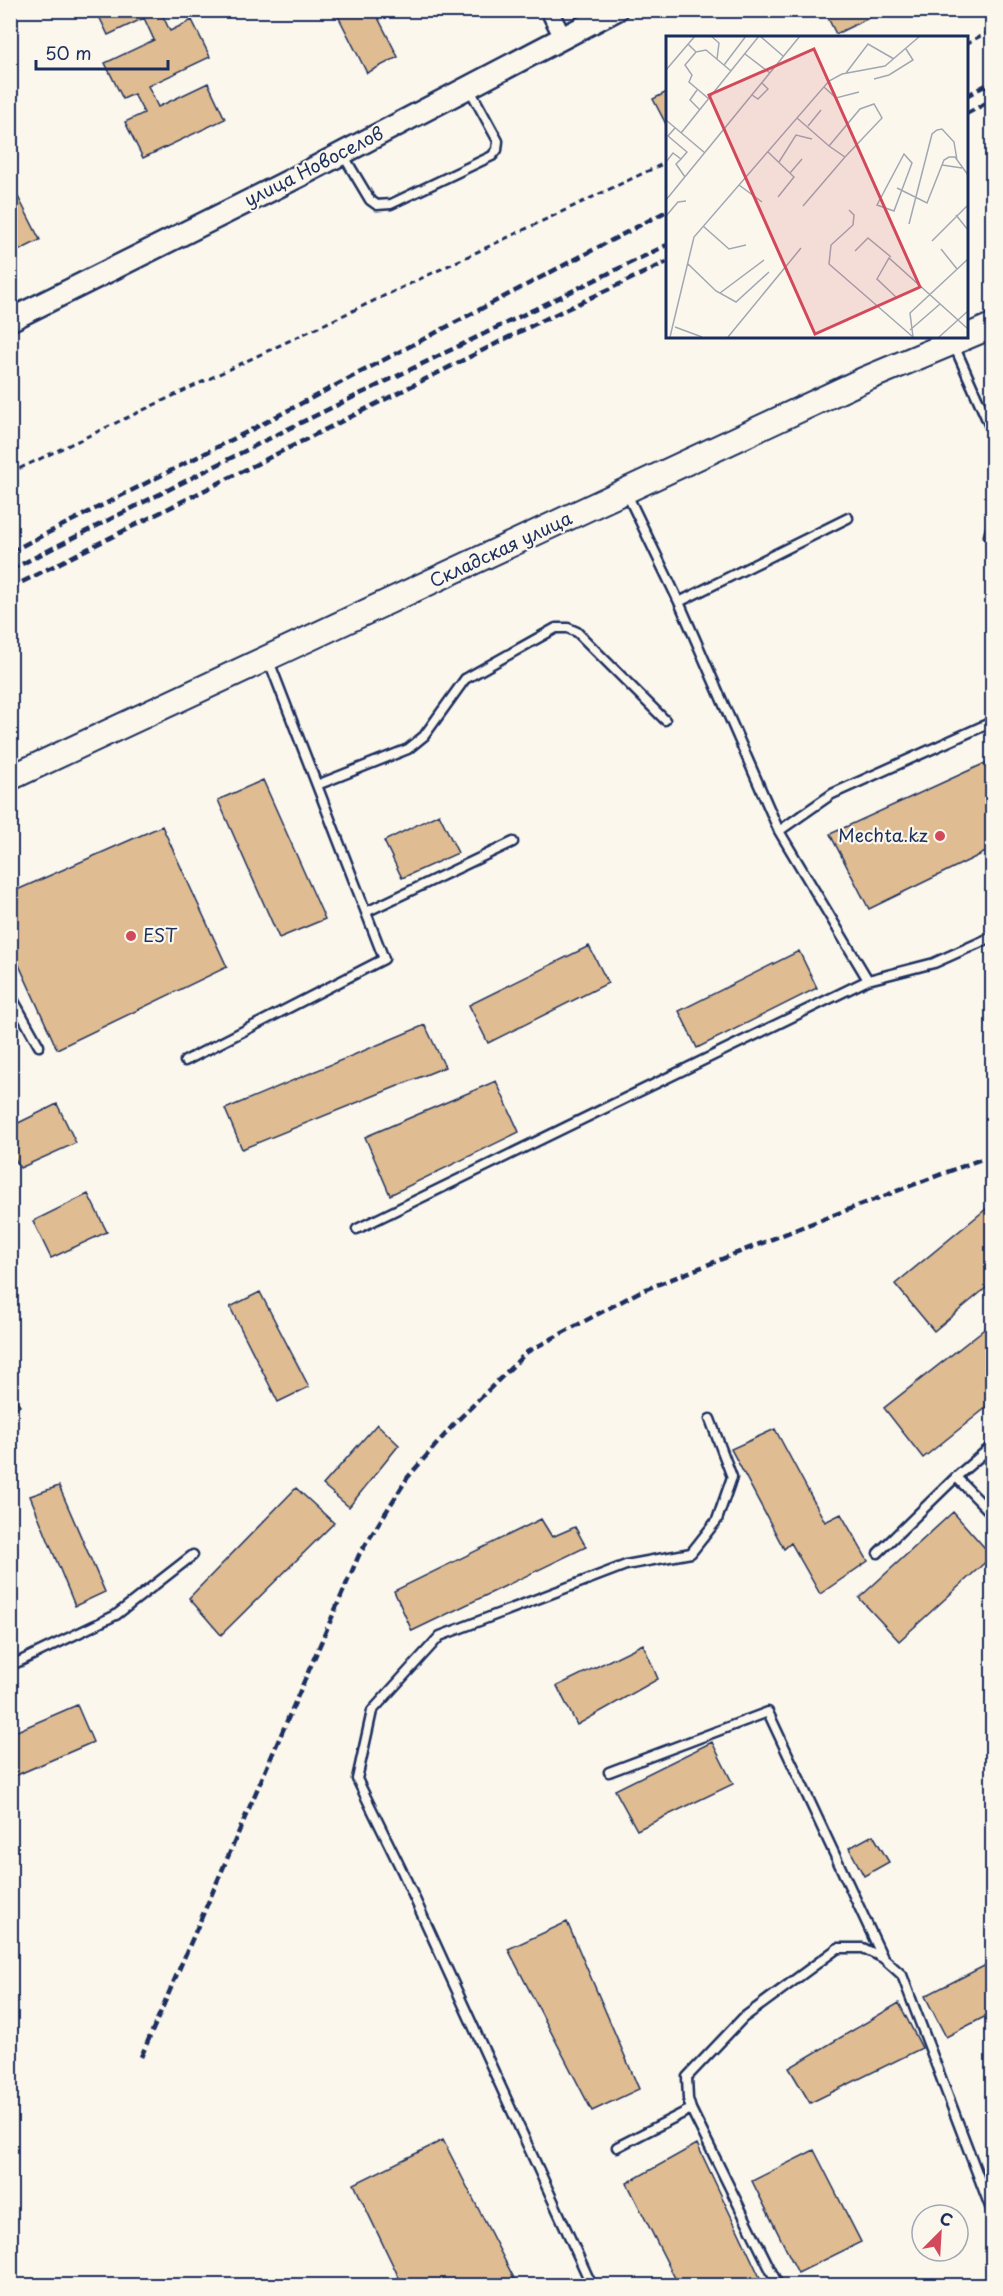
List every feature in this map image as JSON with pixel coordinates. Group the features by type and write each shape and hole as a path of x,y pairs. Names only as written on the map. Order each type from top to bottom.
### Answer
{"main road":[{"name":"Складская улица","path":"967,336 993,326"},
{"name":"Складская улица","path":"10,778 863,380 963,338"}],"street":[{"path":"549,10 563,38"},
{"name":"улица Новоселов","path":"10,320 342,153 616,10"}],"lane":[{"path":"342,153 370,200 377,205 391,204 492,156 497,150 498,141 468,87"},
{"path":"953,342 993,431"},
{"path":"626,492 678,602 779,831 868,980"},
{"path":"678,602 848,518"},
{"path":"989,536 993,525"},
{"path":"317,785 408,749 424,736 465,678 556,628 568,628 578,632 665,720"},
{"path":"185,1061 384,959 268,658"},
{"path":"779,831 832,794 993,722"},
{"path":"366,912 513,842"},
{"path":"357,1228 868,980 934,963 993,937"},
{"path":"10,994 39,1047"},
{"path":"592,2286 403,1872 357,1779 372,1711 440,1636 626,1566 691,1553 717,1520 732,1477 710,1419"},
{"path":"878,1553 956,1477 993,1446"},
{"path":"956,1477 993,1514"},
{"path":"10,1666 116,1616 193,1555"},
{"path":"609,1772 768,1712 883,1958"},
{"path":"777,2283 691,2109 688,2100 687,2077 743,2018 838,1948 863,1948 883,1958 902,1975 993,2212"},
{"path":"617,2147 691,2109"}],"path":[{"path":"967,43 993,30"},
{"path":"10,473 666,162"}],"building":[{"path":"96,10 160,10 170,31 192,20 210,57 148,86 158,107 208,83 225,119 143,158 125,122 144,113 134,94 123,99 105,63 154,40 144,18 108,35"},
{"path":"335,10 374,10 398,57 367,73"},
{"path":"824,10 885,10 836,34"},
{"path":"666,92 666,124 653,99"},
{"path":"10,181 40,240 10,255"},
{"path":"992,760 992,849 869,909 830,834"},
{"path":"263,780 325,919 279,938 218,800"},
{"path":"439,814 458,853 402,878 384,841"},
{"path":"162,826 227,967 57,1049 10,945 10,893"},
{"path":"589,946 608,983 488,1043 469,1005"},
{"path":"799,951 817,988 697,1048 679,1011"},
{"path":"425,1025 445,1067 242,1149 225,1109"},
{"path":"496,1081 519,1132 390,1195 365,1137"},
{"path":"57,1104 76,1143 20,1168 10,1149 10,1127"},
{"path":"88,1194 107,1232 51,1258 33,1221"},
{"path":"992,1204 992,1283 934,1331 895,1284"},
{"path":"260,1292 309,1387 278,1402 230,1307"},
{"path":"992,1323 992,1403 923,1458 884,1408"},
{"path":"10,1389 20,1406 10,1411"},
{"path":"377,1424 399,1445 349,1507 323,1485"},
{"path":"775,1429 825,1522 841,1514 868,1561 820,1594 791,1543 784,1549 731,1449"},
{"path":"59,1486 105,1592 75,1606 30,1496"},
{"path":"296,1488 334,1523 221,1635 189,1598"},
{"path":"953,1512 992,1556 899,1641 859,1598"},
{"path":"541,1519 552,1537 575,1527 586,1547 412,1631 394,1591"},
{"path":"643,1644 658,1679 577,1725 557,1686"},
{"path":"77,1705 93,1742 10,1778 10,1734"},
{"path":"712,1742 733,1784 637,1830 615,1790"},
{"path":"873,1835 889,1862 864,1876 849,1848"},
{"path":"567,1922 639,2089 592,2111 508,1949"},
{"path":"992,1962 992,2013 946,2037 925,1996"},
{"path":"899,2003 922,2048 810,2103 789,2068"},
{"path":"443,2140 518,2286 403,2286 354,2184"},
{"path":"697,2144 764,2286 679,2286 627,2183"},
{"path":"814,2150 861,2242 798,2273 752,2181"}],"railway":[{"path":"967,95 992,82"},
{"path":"967,113 992,100"},
{"path":"10,552 245,433 666,212"},
{"path":"10,570 294,426 666,245"},
{"path":"10,588 539,322 666,262"},
{"path":"141,2057 359,1555 408,1477 455,1423 527,1352 639,1292 992,1155"}],"place":[{"name":"Mechta.kz","path":"940,836"},
{"name":"EST","path":"131,936"}]}
